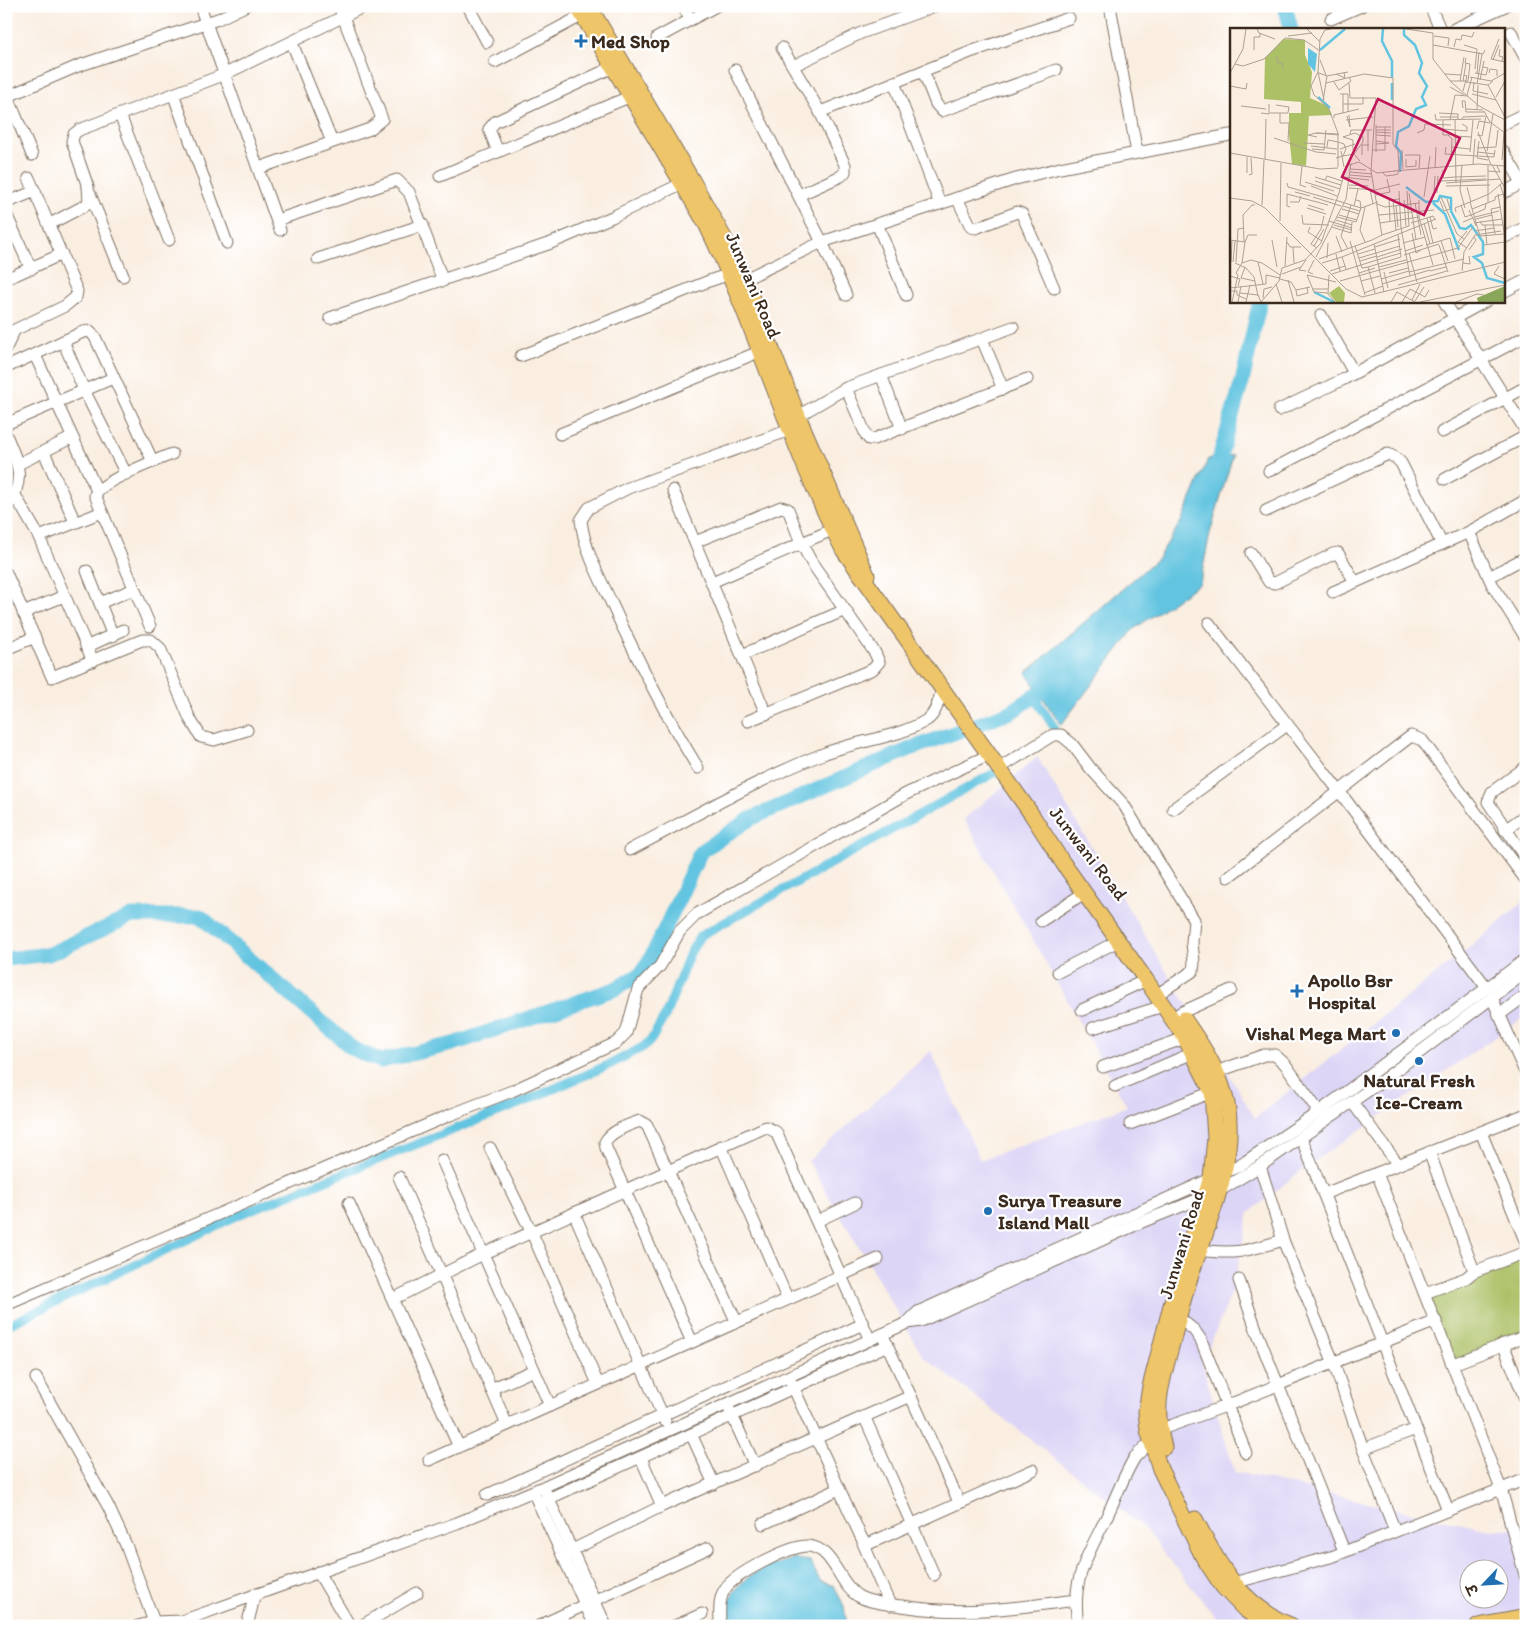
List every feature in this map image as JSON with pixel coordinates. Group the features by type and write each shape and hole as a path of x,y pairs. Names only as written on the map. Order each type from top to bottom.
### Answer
{"main road":[{"name":"Junwani Road","path":"583,9 612,68 629,96 724,236 745,279 806,436 866,572 871,591"},
{"name":"Junwani Road","path":"583,9 686,181 730,274 790,430 832,530 844,551 1030,812 1039,828 1185,1038 1212,1092 1216,1120 1217,1176"},
{"name":"Junwani Road","path":"1030,812 1042,820 1054,834 1199,1040 1224,1092 1229,1120 1199,1250 1161,1388 1157,1412 1160,1469 1233,1584 1254,1605 1292,1626"},
{"name":"Junwani Road","path":"1158,1438 1146,1411 1150,1387 1177,1282 1212,1194"},
{"name":"Junwani Road","path":"1185,1510 1203,1557 1223,1587 1244,1609 1268,1626"},
{"path":"1478,1626 1526,1616"}],"street":[{"path":"200,6 207,22 223,75 279,225 387,182 397,180 402,182 409,192 423,224 442,281"},
{"path":"32,155 7,95 78,66 207,22 245,6"},
{"path":"259,168 370,129 382,119 339,6"},
{"path":"123,276 73,148 74,134 88,126 174,96 223,75 344,18 365,6"},
{"path":"468,6 487,42"},
{"path":"683,6 690,20"},
{"path":"657,38 716,6"},
{"path":"793,66 861,33 935,6"},
{"path":"1110,6 1137,153"},
{"path":"1331,19 1362,6"},
{"path":"1430,6 1440,28"},
{"path":"1456,28 1505,6"},
{"path":"495,62 583,9"},
{"path":"820,112 999,41 1069,18"},
{"path":"1511,32 1526,59"},
{"path":"292,43 332,142"},
{"path":"782,48 820,112 842,157 845,172 841,176 799,195"},
{"path":"498,152 489,129 495,122 612,68"},
{"path":"734,70 799,195 846,295"},
{"path":"923,71 936,104 942,111 1056,70"},
{"path":"894,82 940,204"},
{"path":"174,96 227,243"},
{"path":"440,176 629,96"},
{"path":"1504,124 1526,113"},
{"path":"120,114 169,240"},
{"path":"521,356 730,274 745,279 822,242 878,226 1042,171 1230,135"},
{"path":"1504,152 1525,184 1504,193"},
{"path":"6,348 10,332 65,306 76,297 74,282 29,178"},
{"path":"330,318 442,281 574,233 686,181"},
{"path":"6,203 35,191"},
{"path":"50,224 86,205 90,194"},
{"path":"957,198 971,227 976,228 1017,212 1022,214 1054,288"},
{"path":"6,214 31,269"},
{"path":"318,259 423,224"},
{"path":"878,226 906,295"},
{"path":"1504,238 1526,227"},
{"path":"6,279 62,254"},
{"path":"1504,291 1526,280"},
{"path":"1445,302 1526,431"},
{"path":"1279,410 1354,373 1484,302"},
{"path":"1321,315 1354,373"},
{"path":"798,416 846,388 1013,327"},
{"path":"7,367 83,332 93,333 153,462"},
{"path":"1269,471 1526,336"},
{"path":"982,339 1003,389"},
{"path":"63,341 84,390 126,474"},
{"path":"560,434 761,351"},
{"path":"35,354 71,438 97,491 95,495 150,626"},
{"path":"881,375 902,428"},
{"path":"6,424 113,378"},
{"path":"846,388 868,439 874,439 1028,379"},
{"path":"1442,432 1526,387"},
{"path":"698,768 664,712 643,672 591,556 582,520 588,508 628,488 790,430 806,436"},
{"path":"6,435 18,464 19,478 16,495 6,510"},
{"path":"1444,479 1526,436"},
{"path":"18,464 71,438"},
{"path":"44,452 75,522"},
{"path":"97,491 126,474 172,454"},
{"path":"1266,511 1388,454 1401,463 1442,544"},
{"path":"673,490 766,714"},
{"path":"16,495 39,538 92,660"},
{"path":"1333,592 1468,532 1526,500"},
{"path":"695,542 786,507 791,513 801,543 875,653 879,662 877,666 748,721"},
{"path":"39,538 102,512"},
{"path":"712,582 832,530"},
{"path":"1468,532 1483,559 1489,576 1522,619 1526,638"},
{"path":"1251,553 1269,582 1274,583 1338,553 1355,582"},
{"path":"1489,576 1526,557"},
{"path":"86,647 118,633 100,602 87,571"},
{"path":"6,573 52,677 142,640 151,640 160,648 190,719 201,737 214,740 247,730"},
{"path":"100,602 134,589"},
{"path":"24,613 64,596"},
{"path":"742,655 845,610"},
{"path":"1209,623 1339,791 1489,993 1526,1074"},
{"path":"6,649 34,637"},
{"path":"630,850 788,768 830,751 923,722 934,714 946,695"},
{"path":"1173,809 1287,725"},
{"path":"998,769 1053,735 1061,734 1072,744 1091,769 1117,795 1189,908 1194,920 1192,943 1193,971 1164,990"},
{"path":"1228,877 1407,738 1417,736 1422,740 1526,880"},
{"path":"6,1305 450,1115 512,1091 616,1043 626,1033 638,989 660,966 680,931 697,914 984,750"},
{"path":"1526,767 1489,797 1490,807 1526,859"},
{"path":"1505,830 1526,815"},
{"path":"1041,921 1084,893"},
{"path":"1058,972 1118,941"},
{"path":"1140,1217 1212,1194 1260,1166 1352,1102 1489,993 1526,959"},
{"path":"138,1626 154,1622 182,1621 457,1523 538,1489 870,1340 907,1323 918,1312 1140,1217 1269,1148 1489,993 1526,972"},
{"path":"1082,1010 1146,980"},
{"path":"1180,1013 1231,990"},
{"path":"1499,1015 1526,995"},
{"path":"1094,1028 1163,1006"},
{"path":"1103,1067 1185,1038"},
{"path":"1115,1086 1193,1053"},
{"path":"1216,1072 1264,1055 1275,1055 1285,1064 1320,1112"},
{"path":"1130,1124 1212,1092"},
{"path":"1352,1102 1397,1163"},
{"path":"1324,1194 1397,1163 1526,1114"},
{"path":"692,1342 624,1190 605,1142 610,1135 634,1123 640,1121 647,1124 736,1321"},
{"path":"393,1299 483,1254 760,1128 772,1128 776,1132 870,1340"},
{"path":"1481,1132 1526,1243"},
{"path":"1301,1137 1448,1510"},
{"path":"721,1146 787,1298"},
{"path":"490,1148 532,1233 598,1384"},
{"path":"1429,1152 1472,1262 1473,1272"},
{"path":"442,1160 550,1406"},
{"path":"1260,1166 1283,1240 1333,1361 1362,1449 1395,1531"},
{"path":"1376,1172 1501,1489 1526,1578"},
{"path":"399,1177 507,1425"},
{"path":"349,1203 459,1447"},
{"path":"817,1221 855,1203"},
{"path":"574,1213 668,1430"},
{"path":"1199,1250 1232,1254 1283,1240"},
{"path":"1425,1294 1466,1278 1473,1272 1526,1252"},
{"path":"428,1460 787,1298 878,1259"},
{"path":"1239,1280 1249,1313 1344,1552"},
{"path":"1179,1318 1194,1330 1201,1340 1246,1453"},
{"path":"1078,1626 1077,1583 1082,1568 1131,1463 1139,1452 1158,1438 1226,1406 1333,1361 1436,1321"},
{"path":"487,1495 863,1324"},
{"path":"883,1334 959,1502"},
{"path":"1453,1364 1526,1336"},
{"path":"1503,1344 1526,1401"},
{"path":"544,1501 692,1436 888,1345"},
{"path":"491,1389 534,1370"},
{"path":"788,1376 890,1604"},
{"path":"36,1378 108,1506 126,1545 154,1622"},
{"path":"567,1553 662,1506 817,1440 912,1396"},
{"path":"726,1404 755,1466"},
{"path":"865,1418 934,1575"},
{"path":"1362,1449 1416,1428"},
{"path":"692,1436 714,1484"},
{"path":"641,1458 662,1506"},
{"path":"863,1543 871,1544 959,1502 1033,1470"},
{"path":"1233,1584 1344,1552 1526,1479"},
{"path":"538,1489 590,1602 606,1626"},
{"path":"763,1524 839,1489"},
{"path":"720,1626 720,1604 729,1583 738,1575 802,1547 817,1548 828,1558 855,1594 890,1604 966,1612 1076,1600"},
{"path":"540,1626 708,1548"},
{"path":"318,1572 350,1626"},
{"path":"361,1626 417,1592"},
{"path":"247,1626 255,1594"},
{"path":"590,1602 595,1626"},
{"path":"675,1626 702,1614"}],"shaded area":[{"path":"1037,757 1255,1118 1486,934 1526,899 1526,1016 1303,1169 1249,1213 1233,1290 1202,1363 1235,1472 1489,1530 1526,1527 1526,1626 1223,1626 1144,1528 923,1356 808,1161 931,1051 980,1160 1127,1106 964,819"}],"green space":[{"path":"1526,1252 1526,1336 1453,1364 1425,1293"}],"water":[{"path":"1233,455 1210,533 1200,583 1134,629 1061,725 1026,673 1158,558 1182,520 1208,459"},
{"path":"795,1559 810,1561 820,1581 834,1586 844,1606 847,1626 728,1626 727,1611 731,1599 737,1588 746,1579 769,1567"}],"waterway":[{"path":"1285,6 1291,28"},
{"path":"1214,476 1242,382 1260,302"},
{"path":"6,959 49,954 132,916 200,916 353,1049 381,1061 453,1044 615,989 641,974 654,952 701,851 750,819 910,749 1011,712 1055,682"},
{"path":"1034,697 1054,727"},
{"path":"6,1326 243,1213 521,1103 613,1063 643,1047 651,1040 666,1014 690,953 700,936 996,772"}],"place":[{"name":"Med Shop","path":"581,41"},
{"name":"Apollo Bsr Hospital","path":"1297,991"},
{"name":"Vishal Mega Mart","path":"1396,1033"},
{"name":"Natural Fresh Ice-Cream","path":"1419,1061"},
{"name":"Surya Treasure Island Mall","path":"988,1211"}]}
